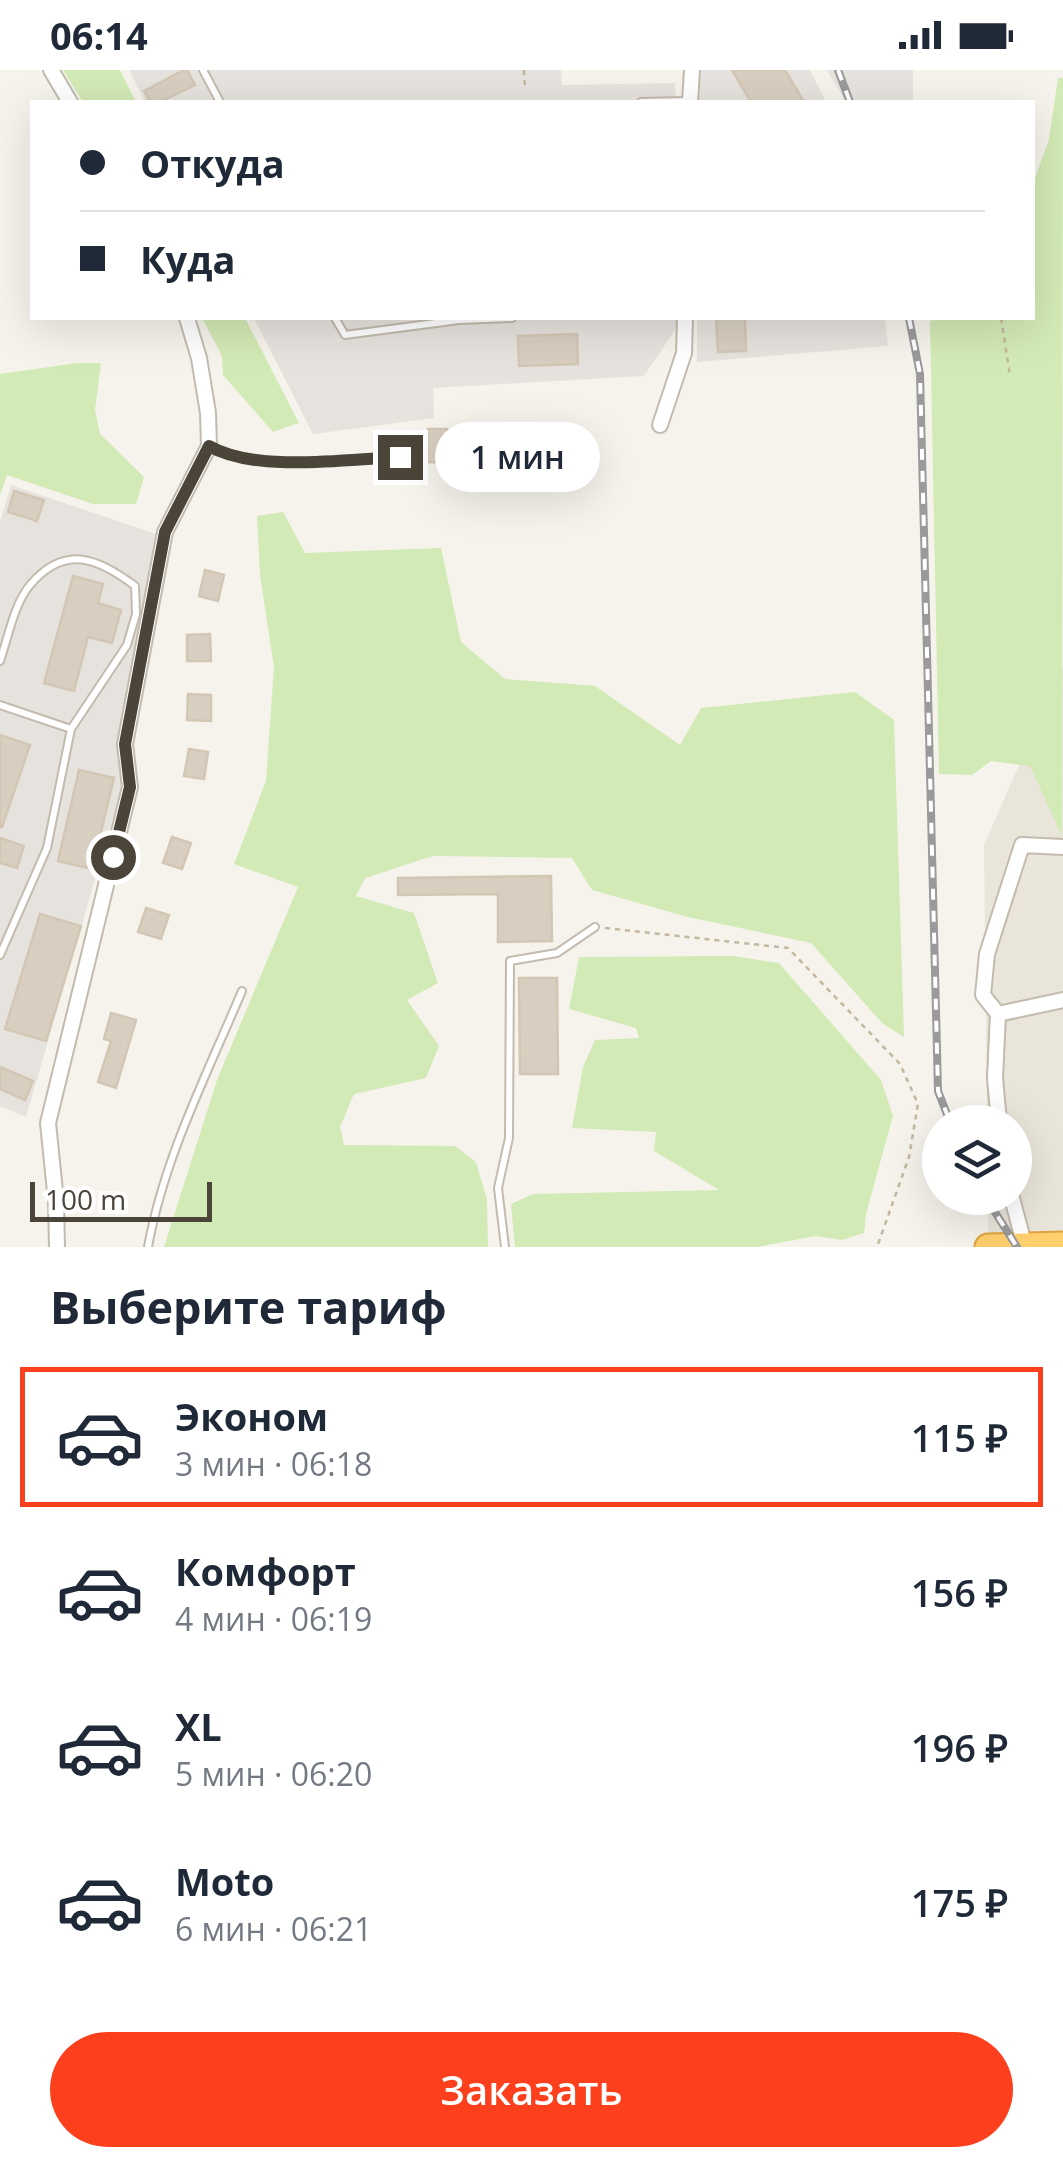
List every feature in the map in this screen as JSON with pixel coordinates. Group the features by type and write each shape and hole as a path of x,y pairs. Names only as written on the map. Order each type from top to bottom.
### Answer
{"highway":[{"path":"988,1247 1063,1245"}],"street":[{"path":"51,70 69,100"},
{"path":"690,100 692,70"},
{"path":"57,1247 48,1123 130,787 125,744 165,532 209,446 205,395 187,320"},
{"path":"660,425 684,353 685,320"},
{"path":"998,1105 998,1014 983,995 987,954 1022,845 1063,847"},
{"path":"998,1014 1063,1000"},
{"path":"1017,1215 1025,1247"}],"lane":[{"path":"203,70 219,100"},
{"path":"336,320 345,335 459,320"},
{"path":"209,446 226,456 259,462 400,457"},
{"path":"0,660 29,586 60,562 79,557 114,571 135,586 136,614 127,646 71,729 48,848 0,955"},
{"path":"0,706 71,729"},
{"path":"504,1247 498,1188 509,1138 510,961 557,952 595,927"},
{"path":"148,1247 160,1192 242,991"}],"path":[{"path":"524,70 525,89"},
{"path":"1001,320 1010,376"},
{"path":"595,927 788,948 900,1064 918,1104 909,1156 877,1247"}],"shaded area":[{"path":"129,70 561,70 562,85 675,83 676,100 144,100"},
{"path":"700,70 810,70 825,100 698,100"},
{"path":"827,70 913,70 913,100 845,100"},
{"path":"255,320 679,320 644,376 433,388 434,418 313,434"},
{"path":"697,320 885,320 888,346 697,362"},
{"path":"11,485 156,534 118,738 125,776 26,1117 0,1106 0,522"},
{"path":"1063,665 1063,1231 988,1236 988,1215 1032,1215 1032,1105 987,1105 984,845"}],"green space":[{"path":"63,70 120,70 135,100 82,100"},
{"path":"1058,78 1063,78 1062,836 1030,766 991,761 972,775 939,774 930,321 1035,320 1035,178 1049,139"},
{"path":"203,320 246,320 299,423 273,432 223,375 222,356"},
{"path":"101,363 95,410 100,434 144,477 136,504 93,504 7,475 0,495 0,374"},
{"path":"283,512 305,553 441,548 461,642 505,679 595,686 680,745 701,708 855,692 894,720 904,1037 882,1023 811,943 688,917 592,890 572,858 433,856 365,878 356,896 414,913 438,983 407,1000 439,1046 426,1078 354,1094 340,1127 344,1145 455,1146 476,1162 487,1200 488,1247 164,1247 217,1080 298,887 234,864 266,781 274,667 260,575 257,516"},
{"path":"733,956 779,963 881,1080 893,1116 864,1233 842,1240 816,1236 757,1247 515,1247 511,1204 533,1194 719,1190 654,1151 656,1132 572,1128 583,1067 595,1040 639,1038 636,1028 569,1009 579,957"}],"building":[{"path":"184,70 195,85 164,100 149,100 144,91"},
{"path":"732,70 785,70 803,100 750,100"},
{"path":"716,320 745,320 746,351 718,352"},
{"path":"577,334 578,364 519,366 518,336"},
{"path":"428,429 447,429 446,463 427,462"},
{"path":"14,491 44,500 37,521 8,512"},
{"path":"205,570 224,575 218,601 199,596"},
{"path":"73,576 103,584 98,603 121,610 112,643 88,637 74,691 44,683"},
{"path":"210,634 211,661 187,661 187,635"},
{"path":"188,694 211,695 211,721 187,720"},
{"path":"0,735 30,745 2,827 0,827"},
{"path":"189,749 208,752 204,779 184,776"},
{"path":"79,770 114,778 92,869 58,861"},
{"path":"172,837 191,843 182,869 163,863"},
{"path":"0,838 24,846 17,868 0,863"},
{"path":"551,876 552,941 498,942 498,894 398,895 398,878"},
{"path":"146,908 169,915 161,939 138,932"},
{"path":"40,914 81,926 46,1041 5,1029"},
{"path":"519,978 557,978 558,1074 520,1074"},
{"path":"111,1013 136,1020 116,1088 98,1082 111,1041 104,1039"},
{"path":"0,1067 33,1081 25,1100 0,1089"}],"railway":[{"path":"838,70 849,100"},
{"path":"909,320 920,374 938,1091 943,1105"},
{"path":"997,1215 1017,1247"}],"route":[{"path":"113,857 130,787 125,744 165,532 209,446 226,456 259,462 400,457"}]}
